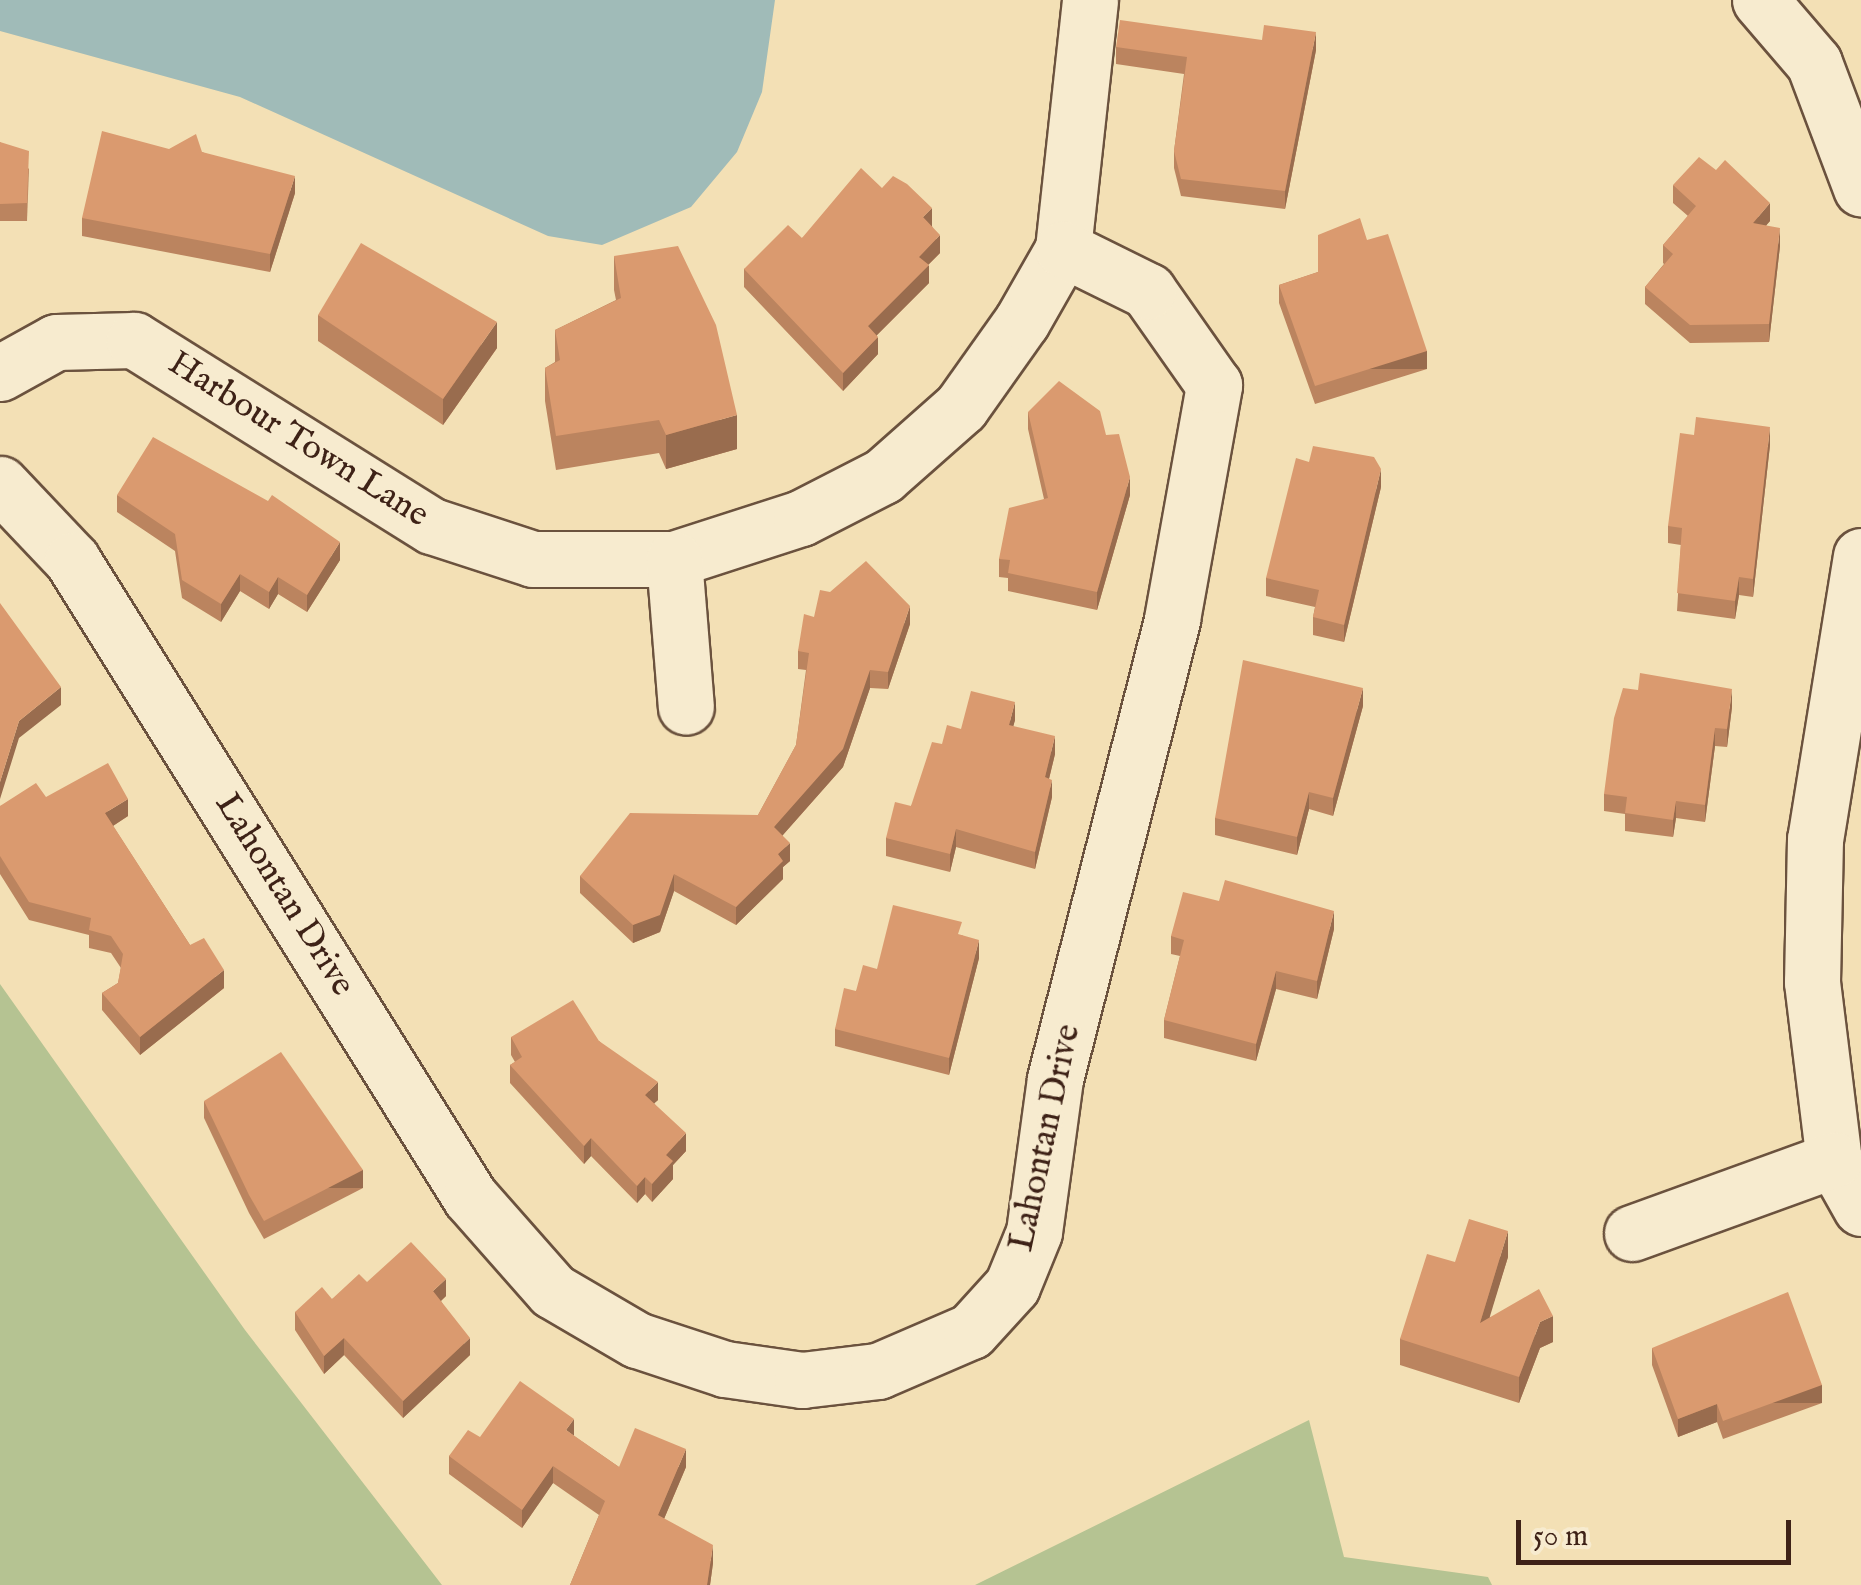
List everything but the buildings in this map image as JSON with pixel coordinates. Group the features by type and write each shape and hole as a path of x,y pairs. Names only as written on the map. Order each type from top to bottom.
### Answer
{"street":[{"name":"Harbour Town Lane","path":"0,373 56,342 134,340 432,526 533,559 674,558 801,518 883,476 961,408 1063,248 1090,0"},
{"path":"1760,0 1814,63 1858,166"},
{"name":"Lahontan Drive","path":"0,484 94,592 470,1197 553,1291 638,1340 725,1369 802,1380 878,1371 971,1331 1012,1286 1034,1232 1055,1079 1172,619 1214,385 1148,291 1063,248"},
{"path":"1861,556 1816,839 1812,982 1834,1160 1861,1208"},
{"path":"674,558 686,707"},
{"path":"1632,1233 1834,1160"}],"green space":[{"path":"0,984 245,1330 442,1585 0,1585"},
{"path":"1309,1420 1344,1557 1488,1577 1492,1585 975,1585"}],"water":[{"path":"0,0 775,0 762,92 737,152 691,207 602,245 548,236 240,97 0,31"}]}
